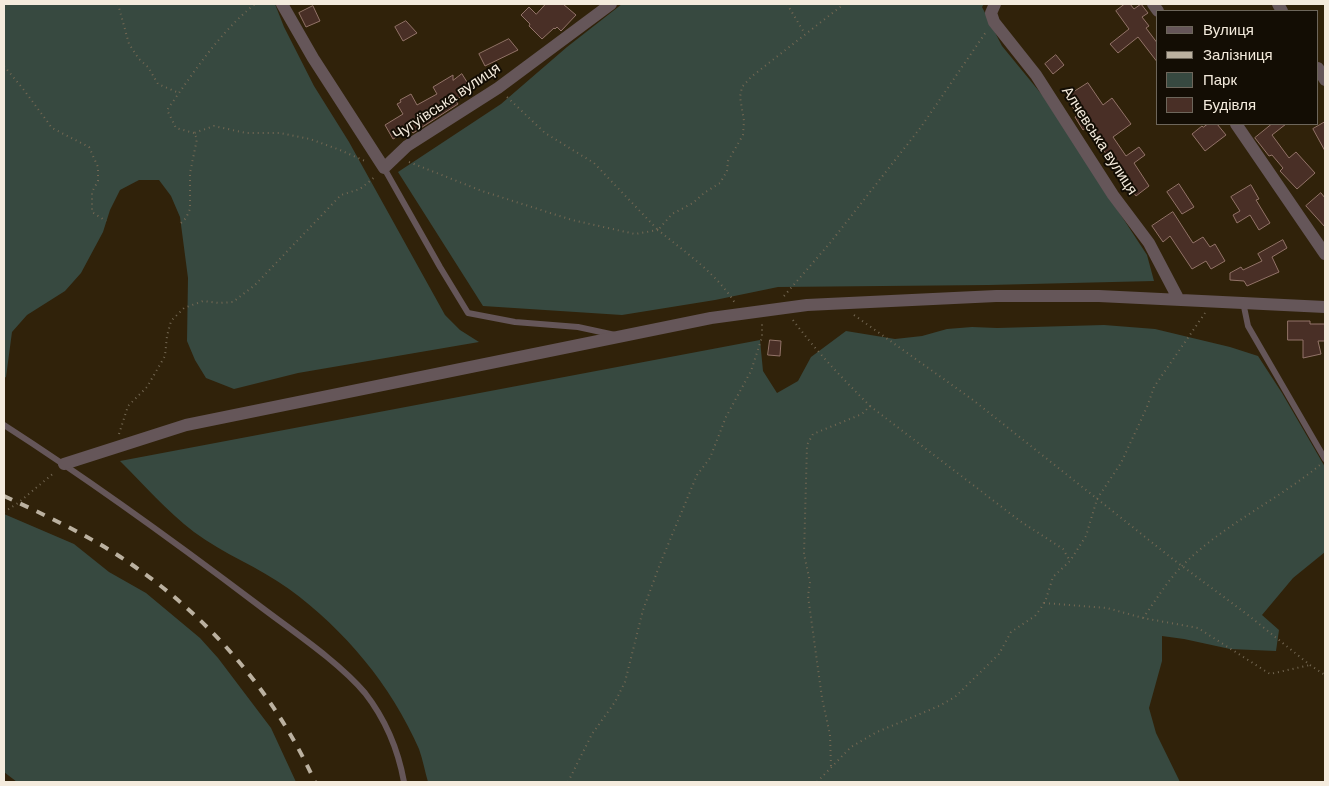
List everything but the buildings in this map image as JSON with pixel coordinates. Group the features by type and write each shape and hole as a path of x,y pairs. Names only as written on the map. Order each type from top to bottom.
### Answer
{"street":[{"path":"282,4 313,58 386,172"},
{"name":"Чугуївська вулиця","path":"386,172 407,146 498,88 611,4"},
{"path":"994,22 991,13 995,4"},
{"name":"Алчевська вулиця","path":"994,22 1036,75 1113,195 1149,243 1180,300"},
{"path":"1237,125 1325,254"},
{"path":"64,464 186,426 710,318 762,312 784,302 815,305 996,296 1099,296 1243,302 1325,308"}],"lane":[{"path":"386,172 468,313 515,322 578,327 621,336"},
{"path":"1243,302 1248,326 1325,460"},
{"path":"4,425 64,464 202,563 342,670 364,692 380,714 391,735 404,782"}],"path":[{"path":"118,4 129,44 139,59 148,67 158,84 179,93"},
{"path":"255,4 240,16 213,45 167,110 176,128 194,133 214,126 246,132 280,132 310,139 386,172"},
{"path":"787,4 805,34"},
{"path":"406,161 482,191 572,220 635,234 658,230 672,214 693,203 720,183 728,172 728,161 742,135 744,121 740,97 742,87 751,77 844,4"},
{"path":"994,22 921,127 784,302 810,343 840,377 870,406 1020,520 1063,549 1070,561"},
{"path":"4,66 52,128 89,147 98,167 98,181 92,192 92,212 106,221"},
{"path":"498,88 545,133 594,163 658,230 724,286 743,315"},
{"path":"181,223 190,210 190,173 197,139 194,133"},
{"path":"114,448 128,406 147,387 165,356 166,336 171,321 184,308 203,301 233,302 255,284 341,195 360,189 375,176 386,172"},
{"path":"817,782 851,747 877,732 955,698 999,654 1010,632 1035,616 1044,603 1053,577 1070,561 1086,536 1097,499 1121,463 1147,407 1154,387 1214,301"},
{"path":"568,782 592,734 615,702 625,682 643,610 660,564 697,475 710,458 726,417 751,371 762,337 762,312"},
{"path":"854,315 973,400 1182,566 1325,675"},
{"path":"831,767 830,735 822,698 808,596 810,582 804,554 807,445 813,434 862,414 870,406"},
{"path":"1143,618 1182,566 1212,539 1300,481 1325,460"},
{"path":"4,512 64,464"},
{"path":"4,508 10,507"},
{"path":"1044,603 1107,608 1143,618 1198,628 1270,674 1310,665"}],"green space":[{"path":"4,4 275,4 284,27 314,86 349,142 445,315 460,330 479,342 298,373 234,389 206,378 195,360 187,341 188,278 180,217 171,196 159,180 139,180 120,190 110,210 103,232 81,273 65,291 27,315 12,332 6,377 4,378"},
{"path":"622,4 984,4 982,7 1002,46 1043,96 1147,255 1154,281 778,287 715,300 622,315 483,306 398,172 501,104 567,47"},
{"path":"1104,325 1155,329 1230,347 1258,356 1325,467 1325,552 1293,578 1262,615 1279,630 1276,651 1230,649 1162,636 1162,661 1149,708 1156,733 1180,782 428,782 419,749 395,703 364,660 329,622 310,605 277,581 194,532 165,507 120,461 760,340 763,371 777,393 798,381 811,357 846,331 895,339 922,336 947,329 972,327"},
{"path":"4,514 74,544 109,572 146,593 200,638 218,658 271,728 296,782 17,782 4,772"}],"railway":[{"path":"4,496 69,527 116,554 188,609 214,634 260,689 281,719 315,782"}]}
